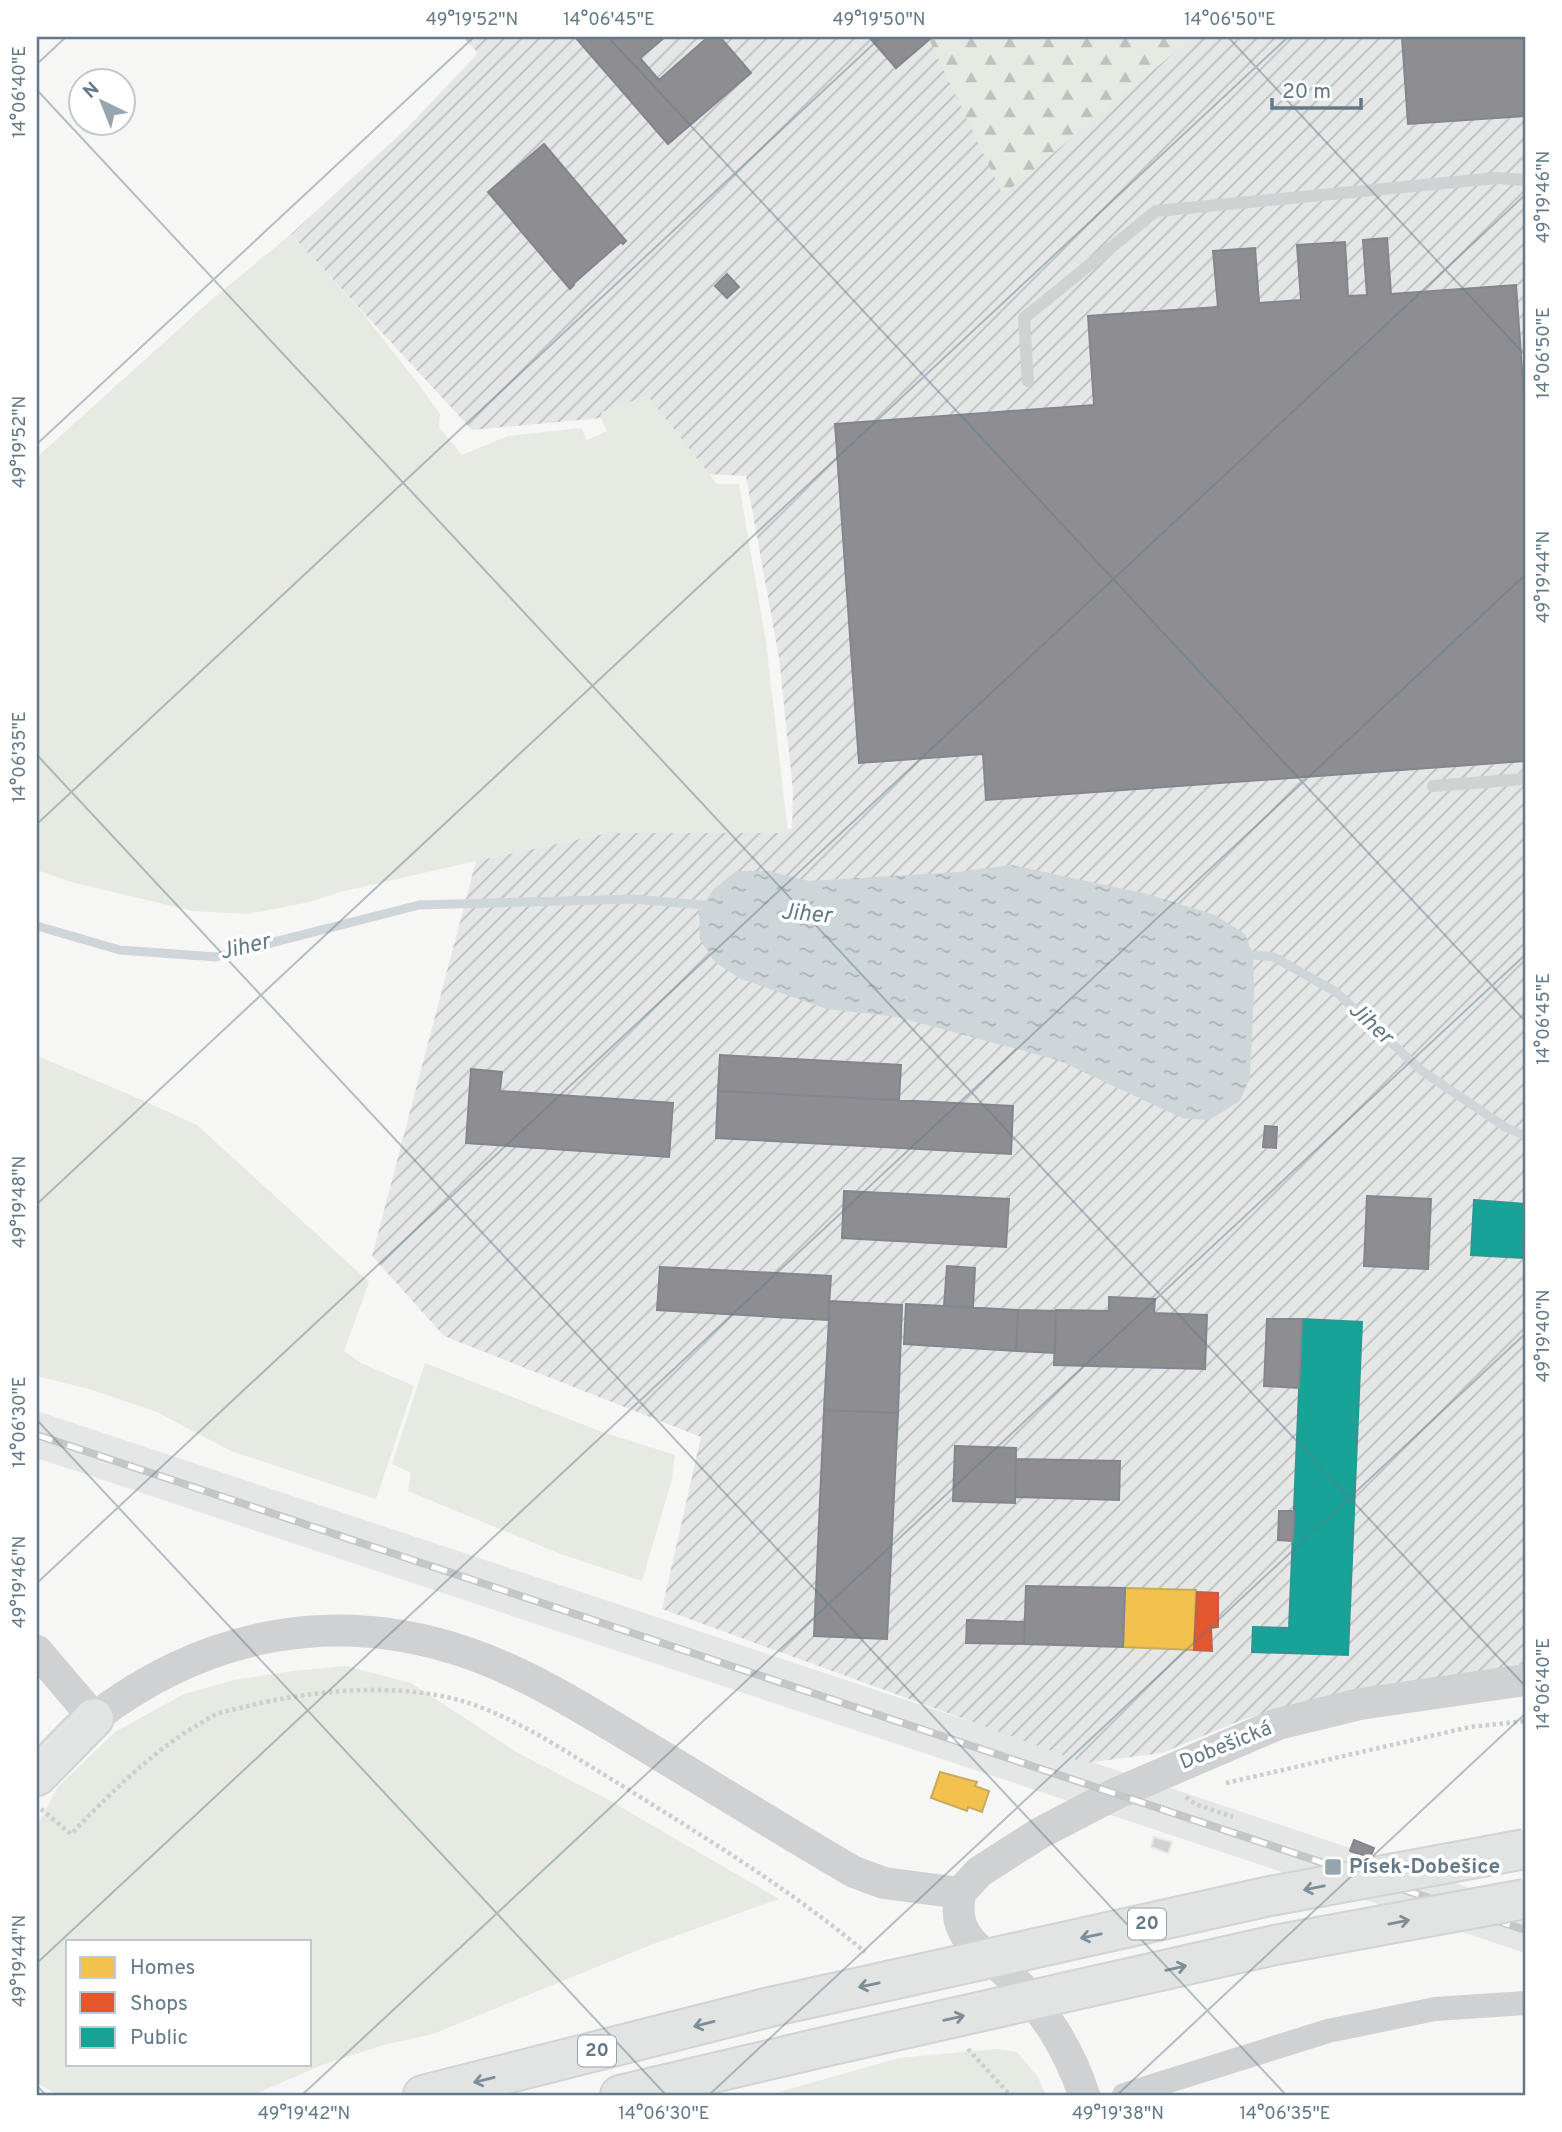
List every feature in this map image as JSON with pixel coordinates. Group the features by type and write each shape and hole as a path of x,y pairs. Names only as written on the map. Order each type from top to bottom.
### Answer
{"highway":[{"path":"37,1776 94,1718"},
{"name":"20","path":"423,2095 770,2007 1270,1896 1525,1849"},
{"name":"20","path":"620,2095 1275,1945 1525,1899"}],"street":[{"path":"37,1651 94,1718 122,1696 162,1673 213,1651 282,1635 342,1631 394,1635 432,1642 470,1654 585,1710 854,1872 884,1883 960,1893 958,1917 965,1934 976,1947 1011,1976 1035,2004 1061,2042 1084,2095"},
{"name":"Dobešická","path":"960,1893 979,1872 1040,1833 1115,1794 1278,1724 1360,1704 1525,1680"},
{"path":"1124,2095 1328,2031 1435,2009 1525,2003"}],"lane":[{"path":"1028,381 1024,318 1156,211 1497,178 1525,180"},
{"path":"1433,786 1525,779"}],"path":[{"path":"37,1806 71,1834 155,1753 216,1714 278,1699 326,1692 422,1693 463,1701 517,1724 564,1750 735,1857 839,1930 869,1955"},
{"path":"1221,1784 1470,1727 1525,1721"},
{"path":"1174,1768 1187,1799 1233,1818"},
{"path":"966,2047 1010,2095"}],"shaded area":[{"path":"463,37 1525,37 1525,1665 1360,1688 1244,1719 1162,1753 1085,1763 662,1609 701,1437 444,1336 372,1256 476,861 608,833 788,833 788,829 792,828 793,791 779,658 746,476 709,474 647,396 602,412 601,418 472,430 291,234 408,127 478,53"},
{"path":"37,1411 1525,1906 1525,1953 37,1458"}],"green space":[{"path":"928,37 1193,37 1003,195"},
{"path":"291,234 360,310 420,386 440,414 439,427 462,455 508,436 581,428 587,440 607,431 601,418 602,412 648,396 717,484 739,484 766,642 788,833 608,833 247,914 193,911 71,882 37,870 37,457 210,301"},
{"path":"37,1056 197,1125 369,1282 344,1351 361,1363 414,1386 376,1499 231,1451 157,1412 89,1389 37,1376"},
{"path":"425,1363 602,1432 675,1455 672,1479 642,1581 558,1553 408,1491 411,1473 392,1464"},
{"path":"346,1666 411,1683 518,1753 607,1799 779,1899 653,1944 433,2034 384,2045 322,2065 253,2095 58,2095 37,2083 37,1826 58,1787 115,1732 184,1694 234,1680"},
{"path":"997,2049 1017,2052 1037,2076 1046,2095 768,2095 899,2058"}],"water":[{"path":"1011,865 1147,894 1215,915 1245,934 1253,955 1254,989 1250,1077 1240,1101 1209,1120 1182,1118 1058,1060 897,1017 827,1009 741,979 715,962 700,940 699,909 714,889 736,871 769,871 809,881 958,872"}],"building: Homes":[{"path":"1125,1588 1196,1590 1194,1650 1123,1647"},
{"path":"940,1772 977,1782 975,1786 989,1791 982,1812 968,1807 967,1811 931,1798"}],"building: Shops":[{"path":"1197,1592 1218,1593 1218,1627 1211,1628 1212,1651 1194,1650"}],"building: Public":[{"path":"1474,1200 1525,1204 1523,1258 1471,1255"},
{"path":"1302,1319 1362,1322 1348,1655 1252,1652 1253,1627 1289,1628"}],"building: Industry":[{"path":"575,37 665,37 640,58 659,80 708,37 720,37 751,73 668,144"},
{"path":"869,37 928,37 930,39 896,68"},
{"path":"1402,37 1525,37 1525,116 1408,124"},
{"path":"544,144 626,241 623,244 621,242 570,289 488,192"},
{"path":"1387,238 1391,294 1516,285 1525,412 1525,761 986,800 983,754 859,763 835,424 1094,405 1088,316 1218,307 1213,251 1255,248 1259,303 1301,300 1297,245 1345,242 1348,296 1367,295 1363,240"},
{"path":"727,274 739,287 727,298 715,286"},
{"path":"720,1055 901,1065 899,1100 718,1091"},
{"path":"471,1069 502,1072 500,1091 673,1103 669,1157 466,1143"},
{"path":"718,1091 1013,1106 1011,1154 716,1138"},
{"path":"1265,1126 1277,1127 1276,1148 1263,1147"},
{"path":"844,1191 1009,1199 1006,1247 842,1238"},
{"path":"1367,1196 1431,1199 1428,1269 1364,1266"},
{"path":"947,1266 975,1268 973,1307 944,1306"},
{"path":"660,1267 831,1276 828,1320 657,1310"},
{"path":"1109,1297 1155,1299 1154,1313 1207,1315 1205,1369 1054,1365 1056,1310 1109,1311"},
{"path":"830,1301 902,1305 898,1413 824,1410"},
{"path":"906,1304 1018,1310 1016,1351 904,1344"},
{"path":"1018,1310 1056,1311 1055,1353 1016,1351"},
{"path":"1267,1319 1302,1319 1299,1388 1264,1386"},
{"path":"824,1410 898,1413 887,1639 814,1636"},
{"path":"955,1446 1016,1448 1015,1503 953,1501"},
{"path":"1016,1459 1120,1461 1119,1500 1015,1497"},
{"path":"1279,1511 1294,1511 1293,1541 1278,1540"},
{"path":"1026,1586 1125,1588 1123,1647 1024,1644"},
{"path":"967,1620 1024,1622 1024,1644 966,1643"},
{"path":"1354,1840 1374,1848 1370,1858 1350,1851"}],"building: Other":[{"path":"1154,1837 1172,1842 1168,1853 1151,1847"}],"waterway":[{"name":"Jiher","path":"37,926 120,950 216,957 419,905 633,899 714,906"},
{"name":"Jiher","path":"1244,954 1274,957 1336,992 1422,1071 1505,1127 1525,1136"}],"railway":[{"path":"37,1435 1525,1930"}],"place":[{"name":"Písek-Dobešice","path":"1333,1867"}]}
